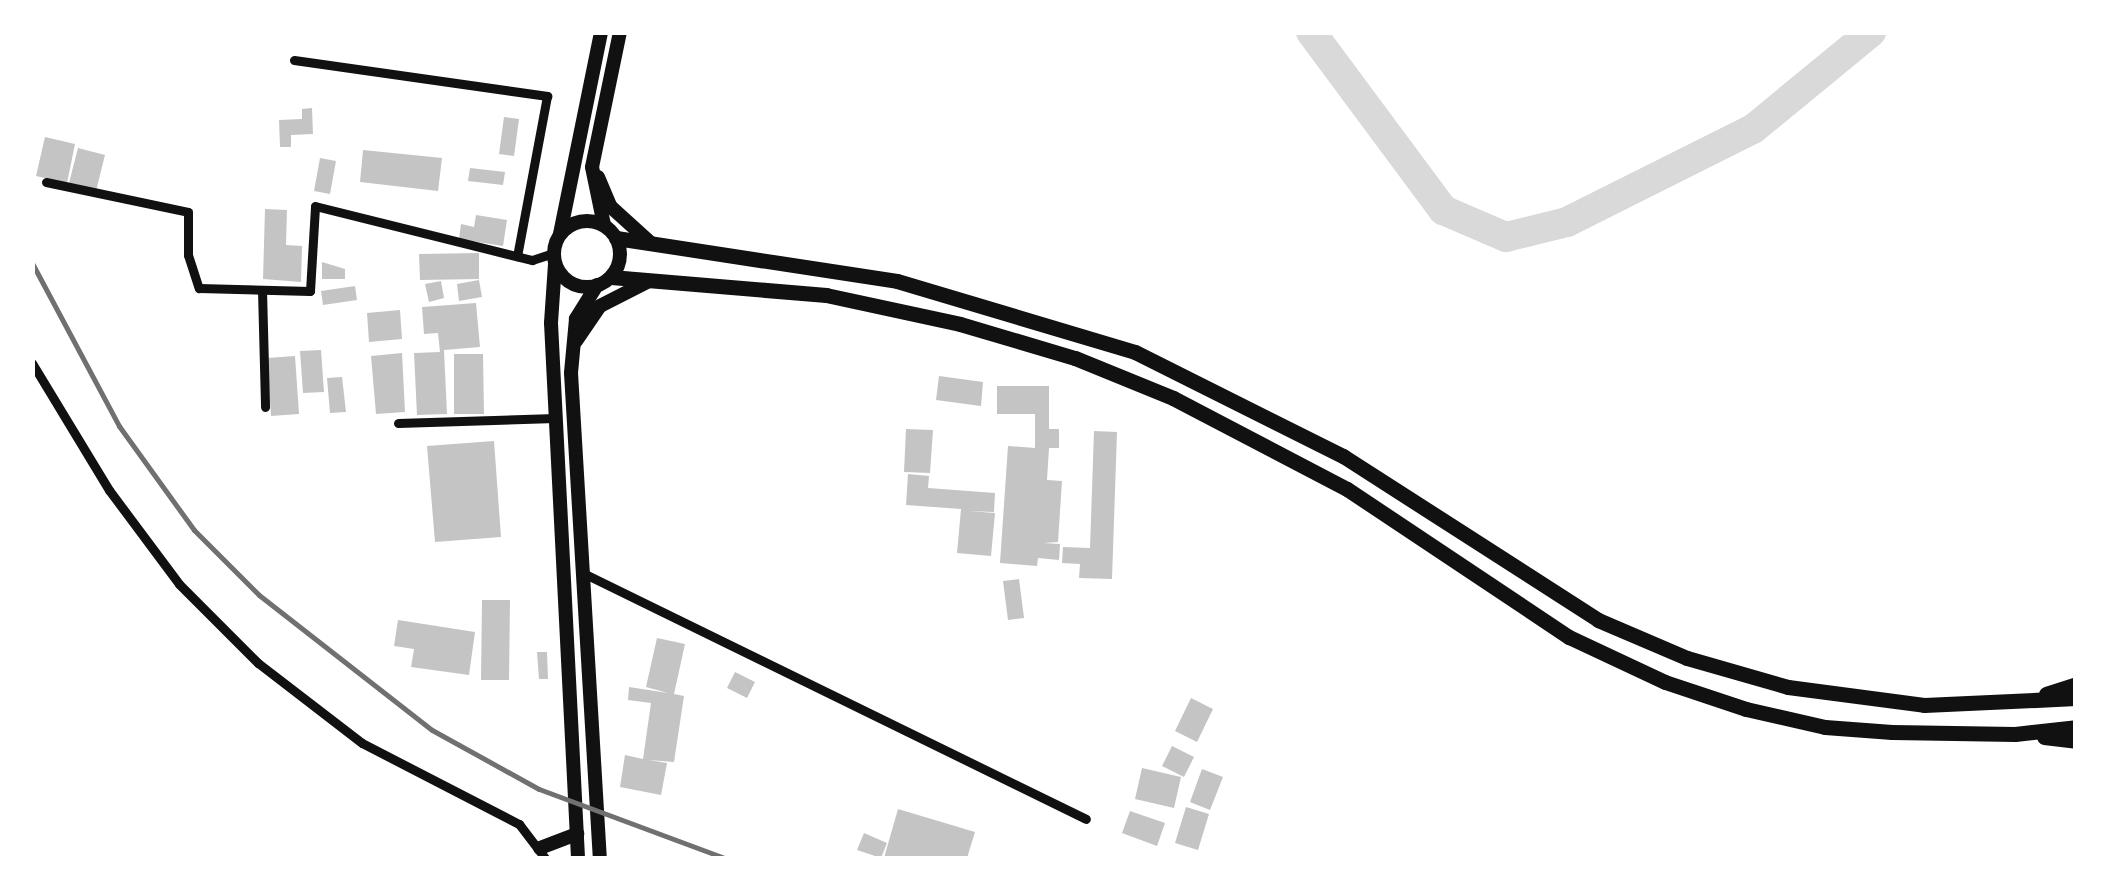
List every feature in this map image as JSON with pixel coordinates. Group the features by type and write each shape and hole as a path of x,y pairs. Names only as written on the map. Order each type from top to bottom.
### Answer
{"highway":[{"path":"616,238 666,250 897,281 1135,352 1343,456 1598,620 1688,658 1788,687 1924,706 2013,705 2076,698"},
{"path":"604,281 661,278 826,295 960,324 1075,358 1264,443 1347,489 1458,569 1569,637 1681,687 1825,726 2016,734 2076,741"},
{"path":"2013,705 2076,684"},
{"path":"2016,734 2076,727"}],"main road":[{"path":"578,858 555,418 554,258 601,32"},
{"path":"600,858 571,351 576,319 619,262 616,238 604,225 594,191 594,155 620,32"},
{"path":"594,155 610,207 626,226 666,250"},
{"path":"560,234 585,220 604,225"},
{"path":"554,258 567,280 604,281"},
{"path":"571,351 600,306 661,278"},
{"path":"542,853 577,834"}],"street":[{"path":"294,60 547,96 517,256"},
{"path":"46,182 188,212 188,255 200,288 310,291 315,206 517,256 554,258"},
{"path":"262,290 266,408"},
{"path":"32,363 109,490 179,584 258,662 362,742 506,814 542,853"},
{"path":"398,423 555,418"},
{"path":"582,572 1086,819"}],"building":[{"path":"312,108 313,134 291,135 291,147 280,147 279,120 302,119 302,109"},
{"path":"504,117 519,119 514,156 499,154"},
{"path":"45,137 75,144 67,183 36,176"},
{"path":"78,148 105,155 96,191 69,183"},
{"path":"363,150 442,158 438,191 360,182"},
{"path":"320,158 336,161 330,194 314,191"},
{"path":"470,168 505,172 503,185 468,181"},
{"path":"265,209 287,210 286,245 302,246 301,282 263,279"},
{"path":"476,215 507,220 503,246 459,239 461,224 474,227"},
{"path":"479,253 479,279 420,280 419,254"},
{"path":"322,262 345,269 345,279 322,279"},
{"path":"479,280 482,297 459,301 457,284"},
{"path":"441,281 444,298 429,302 425,284"},
{"path":"355,286 357,300 323,305 321,291"},
{"path":"476,303 480,347 444,350 447,414 417,415 414,353 440,352 438,333 424,334 422,307"},
{"path":"400,310 402,339 369,342 367,313"},
{"path":"321,350 324,392 303,393 300,351"},
{"path":"402,353 405,412 376,414 371,356"},
{"path":"454,354 483,354 484,414 454,414"},
{"path":"295,356 299,414 271,416 267,358"},
{"path":"939,376 983,382 981,406 936,400"},
{"path":"342,377 346,412 330,413 327,378"},
{"path":"997,386 1049,386 1049,429 1059,429 1059,448 1049,448 1047,480 1062,481 1058,542 1043,543 1060,544 1059,560 1038,558 1037,566 1000,563 1008,446 1035,448 1035,414 997,414"},
{"path":"906,429 933,430 930,473 904,472"},
{"path":"1094,431 1117,432 1112,579 1079,578 1080,564 1062,563 1063,547 1090,548"},
{"path":"494,441 501,537 435,542 427,446"},
{"path":"908,474 929,476 928,488 995,493 994,512 968,511 995,513 991,556 957,553 961,509 906,505"},
{"path":"1019,579 1024,618 1008,620 1003,581"},
{"path":"482,600 510,600 509,680 481,680"},
{"path":"398,620 475,632 469,675 411,667 414,649 394,646"},
{"path":"657,638 685,644 674,694 684,696 674,762 649,760 667,763 661,795 620,787 625,755 643,759 651,703 628,700 629,687 668,693 646,687"},
{"path":"537,652 547,652 548,679 539,679"},
{"path":"735,672 755,682 747,698 727,688"},
{"path":"1191,698 1213,709 1197,742 1175,731"},
{"path":"1172,746 1194,757 1184,777 1162,766"},
{"path":"1142,768 1181,777 1174,808 1135,799"},
{"path":"1202,769 1223,777 1210,810 1190,802"},
{"path":"1186,807 1209,814 1198,850 1175,843"},
{"path":"898,809 975,832 967,858 884,858"},
{"path":"1130,811 1165,823 1157,846 1122,833"},
{"path":"864,833 887,843 881,858 857,850"}],"waterway":[{"path":"1311,32 1443,210 1506,237 1567,222 1753,129 1871,32"}],"railway":[{"path":"32,263 119,426 194,530 259,595 432,730 539,789 725,858"}]}
